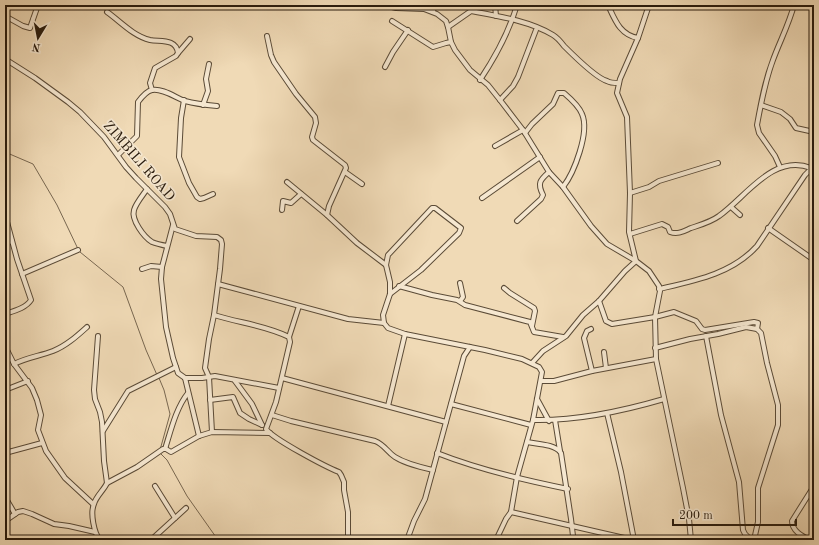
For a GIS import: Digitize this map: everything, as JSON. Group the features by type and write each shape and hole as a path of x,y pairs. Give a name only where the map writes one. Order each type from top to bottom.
{"street":[{"path":"5,16 23,26 30,28 38,5"},
{"path":"384,5 396,8 424,9 433,12 446,21 451,42 463,61 500,100 590,226 607,244 636,261 648,271 656,281 659,289 655,317 656,359 689,519 691,540"},
{"path":"433,12 434,5"},
{"path":"495,5 496,16"},
{"path":"480,80 498,52 517,5"},
{"path":"608,5 620,28 630,37 638,38"},
{"path":"636,261 630,234 627,117 618,95 619,83 638,38 649,5"},
{"path":"780,167 775,156 760,136 757,125 767,76 783,33 789,22 794,5"},
{"path":"448,27 471,11 512,19 559,39 563,45 600,78 606,81 619,83"},
{"path":"107,12 130,30 149,40 175,44 178,53"},
{"path":"392,21 433,47 451,42"},
{"path":"385,67 408,30"},
{"path":"500,100 518,77 536,30"},
{"path":"267,36 274,62 296,94 315,117 316,123 312,137 313,140 345,165 345,172 329,206 327,215"},
{"path":"152,90 150,83 155,68 176,56 190,39"},
{"name":"ZIMBILI ROAD","path":"5,59 35,78 68,102 94,127 118,155 126,167 166,207 173,225"},
{"path":"203,105 208,91 206,79 209,64"},
{"path":"118,155 137,136 138,102 152,90 161,91 184,100 203,105 217,106"},
{"path":"495,146 524,132 548,109 558,93 564,93 576,105 583,115 583,142 571,175 563,187"},
{"path":"184,100 180,118 179,157 184,172 197,197 200,199 213,194"},
{"path":"761,105 781,112 790,119 796,128 814,132"},
{"path":"482,198 540,157"},
{"path":"630,193 649,187 658,181 718,163"},
{"path":"630,234 662,224 664,224 670,232 678,233 715,219 731,207 761,179 780,167 792,165 805,165 812,167 768,228 757,246 749,254 721,272 659,289"},
{"path":"345,172 362,184"},
{"path":"517,221 541,198 543,195 539,186 540,183 550,172"},
{"path":"287,182 327,215 357,243 386,265"},
{"path":"147,189 134,210 134,218 150,241 167,246"},
{"path":"282,210 283,201 291,203 301,194"},
{"path":"731,207 740,215"},
{"path":"390,294 421,270 459,233 461,228 436,208 432,208 388,254 386,265 390,282 390,294 384,315 384,323 388,328 405,334 470,347 532,362 539,367 542,372 542,381 517,477 511,512 496,540"},
{"path":"5,219 10,230 12,241 31,300 25,306 5,314"},
{"path":"173,225 162,267 161,279 165,320 178,373 185,378 221,377 235,381 279,388"},
{"path":"173,225 178,231 196,236 217,238 221,240 222,244 214,315 205,368 209,377 212,432"},
{"path":"768,228 814,260"},
{"path":"5,243 12,241"},
{"path":"22,274 78,250"},
{"path":"532,362 543,351 572,329 583,315 599,301 625,271 636,261"},
{"path":"142,269 151,266 162,267"},
{"path":"460,283 463,297 460,301"},
{"path":"218,284 348,319 384,323"},
{"path":"399,286 432,296 460,301 465,306 528,321 532,326 533,331 536,333 563,337"},
{"path":"504,288 534,308 535,311 532,326"},
{"path":"599,301 606,320 609,323 615,324 674,312 696,320 702,329 705,330 754,322 758,323 757,329"},
{"path":"268,431 282,378 290,342 289,337 299,306"},
{"path":"214,315 272,330 289,337"},
{"path":"14,364 34,355 54,350 69,342 87,327"},
{"path":"655,348 748,327 757,329 761,334 768,370 778,405 779,418 758,488 758,522 754,540"},
{"path":"591,329 587,331 584,338 592,371"},
{"path":"388,406 405,334"},
{"path":"98,336 94,390 95,399 100,412 107,483"},
{"path":"706,336 721,415 739,482 743,530 751,540"},
{"path":"5,346 14,364 28,381 37,400 40,415 38,430 42,443 62,474 93,504"},
{"path":"408,540 414,521 425,499 464,356 470,347"},
{"path":"604,352 606,368"},
{"path":"542,381 554,381 592,371 656,359"},
{"path":"102,431 128,391 176,367"},
{"path":"185,378 199,436"},
{"path":"282,378 446,422"},
{"path":"5,390 28,381"},
{"path":"235,381 252,404 262,425 268,431 341,475 344,482 349,519 348,540"},
{"path":"100,540 95,532 93,504 107,483 137,467 165,449 175,418 188,393"},
{"path":"210,400 233,397 240,413 262,425"},
{"path":"537,399 549,421"},
{"path":"533,420 549,421 622,410 664,399"},
{"path":"451,404 530,425"},
{"path":"511,512 612,538 633,540 621,472 607,412"},
{"path":"272,415 375,441 401,460 433,470"},
{"path":"555,420 568,489 573,536 572,540"},
{"path":"165,449 171,452 199,436 212,432 268,431"},
{"path":"527,442 558,449 560,452"},
{"path":"5,453 42,443"},
{"path":"438,453 475,467 500,474 568,489"},
{"path":"155,486 175,518"},
{"path":"810,540 803,538 794,529 792,521 813,489"},
{"path":"5,497 15,514"},
{"path":"151,540 186,508"},
{"path":"5,521 18,512 28,512 50,523 95,532"}],"waterway":[{"path":"5,152 33,164 57,205 78,249"},
{"path":"80,252 123,287 146,350 157,375"},
{"path":"159,378 164,390 170,414 160,450"},
{"path":"160,453 167,460 187,496 218,540"}]}
